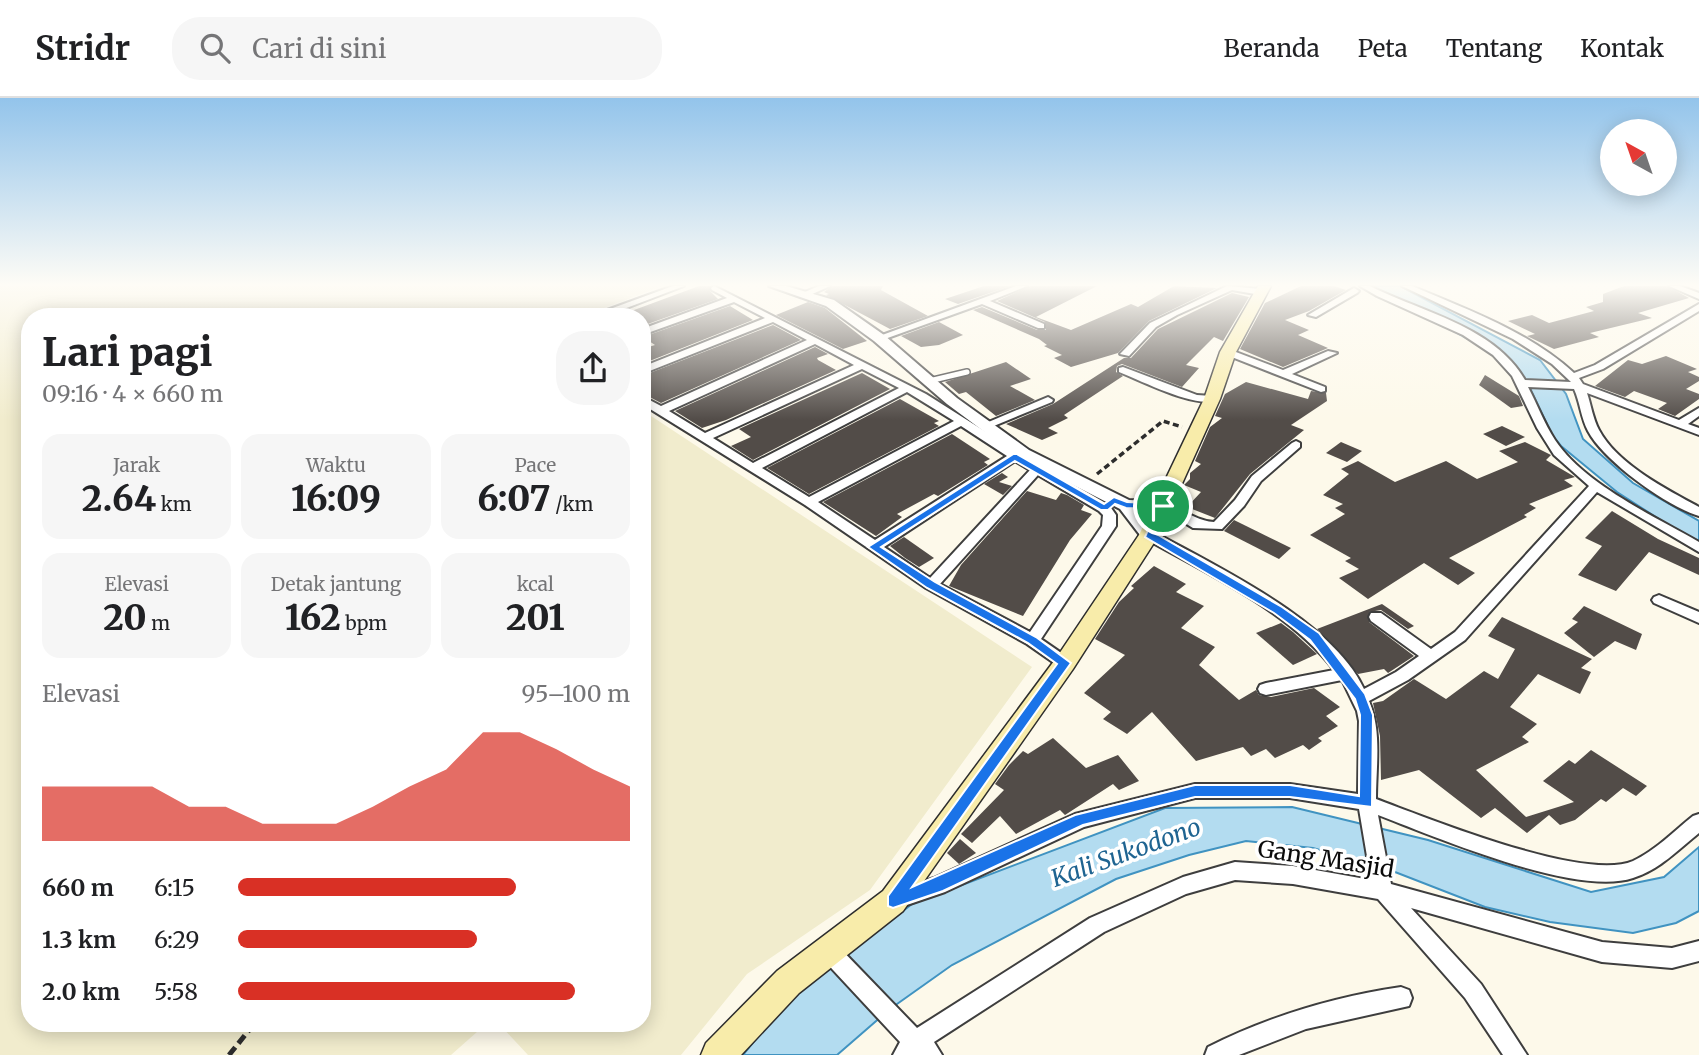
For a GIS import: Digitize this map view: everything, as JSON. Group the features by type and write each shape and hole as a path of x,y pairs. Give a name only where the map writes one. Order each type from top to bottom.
{"main road":[{"path":"718,1055 788,982 893,901 1065,663 1149,534 1212,400 1228,352 1240,331"}],"street":[{"path":"651,367 743,331"},
{"path":"798,331 907,388 1037,469 1115,504 1163,506 1198,525 1217,526 1240,502 1256,479 1296,445"},
{"path":"869,331 985,426 1023,453 1115,504 1149,534 1278,610 1314,636 1361,698 1366,715 1368,808 1381,882 1473,992 1516,1055"},
{"path":"879,338 900,331"},
{"path":"1125,354 1148,331"},
{"path":"1454,331 1494,351 1523,383 1545,433 1558,452 1597,485 1699,548"},
{"path":"1497,331 1540,352 1575,382 1699,432"},
{"path":"1523,383 1563,385 1575,382 1660,331"},
{"path":"661,410 815,340"},
{"path":"1228,352 1321,389"},
{"path":"1283,374 1332,352"},
{"path":"705,437 862,365"},
{"path":"1123,370 1195,398 1212,400"},
{"path":"1575,382 1593,429 1618,460 1699,512"},
{"path":"752,468 907,388"},
{"path":"985,426 1048,400"},
{"path":"651,404 809,502 931,585 1032,640 1065,663"},
{"path":"1681,424 1699,411"},
{"path":"809,502 961,422"},
{"path":"874,547 1015,456"},
{"path":"931,585 1037,469"},
{"path":"1361,698 1402,676 1460,636 1597,485"},
{"path":"1032,640 1109,526 1115,504"},
{"path":"1659,600 1699,618"},
{"path":"1376,617 1430,656"},
{"path":"1266,690 1344,674"},
{"path":"893,901 938,886 1080,820 1195,791 1290,791 1368,808 1553,868 1590,874 1629,871 1651,859 1699,822"},
{"name":"Gang Masjid","path":"917,1050 1097,925 1183,886 1236,871 1381,882 1602,952 1672,958 1699,951"},
{"path":"830,952 895,1021 917,1050"},
{"path":"1216,1055 1248,1037 1351,1004 1401,999"}],"lane":[{"path":"929,381 967,372"}],"path":[{"path":"1084,485 1163,421"},
{"path":"229,1055 248,1032"}],"shaded area":[{"path":"0,331 21,331 21,1032 477,1032 451,1055 0,1055"},
{"path":"651,416 1032,667 870,890 747,974 681,1055 528,1055 506,1032 651,1032"}],"water":[{"path":"1453,331 1484,331 1540,360 1566,394 1583,439 1633,483 1699,521 1699,545 1617,492 1561,446 1552,435 1529,386 1510,362"},
{"name":"Kali Sukodono","path":"1292,807 1428,840 1591,892 1664,877 1699,847 1699,911 1676,923 1633,933 1550,922 1485,907 1395,872 1313,848 1246,841 1189,855 1116,879 952,965 890,1009 837,1055 743,1055 785,1003 912,904 1165,808"}],"building":[{"path":"661,331 726,331 651,360 651,346 655,345 651,342 651,334"},
{"path":"758,331 784,331 801,340 661,403 651,398 651,372"},
{"path":"807,331 854,331 867,341 843,349"},
{"path":"915,331 955,331 963,335 939,345 921,347 901,336"},
{"path":"1020,331 1140,331 1118,353 1071,367 1054,358 1062,355 1044,346 1047,345"},
{"path":"1156,331 1229,331 1223,341 1214,337 1186,365 1199,368 1182,387 1122,364 1117,366 1116,372 1123,376 1064,415 1068,418 1048,428 1058,433 1042,440 1006,424 1053,404 1124,358 1131,358"},
{"path":"1250,331 1308,331 1298,335 1328,348 1283,367 1240,349"},
{"path":"1528,331 1600,331 1590,333 1599,337 1554,349 1527,336 1535,334"},
{"path":"815,347 828,354 817,358 818,360 836,370 726,420 702,428 675,411"},
{"path":"1666,356 1697,369 1688,372 1699,377 1699,381 1686,389 1699,394 1699,399 1675,416 1658,409 1667,403 1634,391 1625,397 1595,386 1628,360 1642,364"},
{"path":"1006,362 1031,379 1010,386 1035,400 996,416 966,392 959,394 945,382"},
{"path":"862,373 890,389 753,460 731,446 751,437 739,429"},
{"path":"1485,375 1519,396 1523,406 1511,408 1479,385"},
{"path":"1246,382 1308,399 1311,391 1326,393 1327,401 1291,425 1304,430 1250,474 1215,518 1187,507 1201,492 1184,485 1190,479 1190,473 1201,464 1195,461 1210,427 1222,418 1215,416 1225,394"},
{"path":"900,399 939,421 934,423 939,426 809,494 767,468"},
{"path":"1502,426 1525,437 1506,446 1483,434"},
{"path":"952,434 990,459 984,462 988,465 938,496 934,494 897,514 902,517 876,536 823,502"},
{"path":"1341,442 1362,451 1347,462 1326,453"},
{"path":"1525,442 1551,455 1546,460 1575,477 1564,480 1573,486 1529,504 1536,508 1524,515 1527,517 1449,558 1475,573 1458,585 1424,563 1368,599 1339,578 1359,569 1345,561 1351,558 1310,535 1345,514 1335,508 1343,504 1323,495 1349,474 1341,469 1358,461 1395,482 1446,461 1477,479 1518,462 1499,451"},
{"path":"1002,473 1008,477 999,482 1012,486 1003,495 984,484"},
{"path":"1027,491 1056,500 1061,493 1067,495 1084,505 1081,510 1092,514 1070,540 1023,616 949,586 961,565"},
{"path":"1612,511 1658,539 1699,558 1699,575 1649,552 1616,591 1578,575 1602,546 1585,538"},
{"path":"1234,520 1291,548 1279,559 1224,531"},
{"path":"904,537 934,558 919,567 890,546"},
{"path":"1154,566 1186,584 1176,592 1204,606 1181,628 1215,647 1199,665 1239,700 1256,690 1259,695 1271,697 1314,688 1340,707 1326,716 1338,726 1318,738 1322,741 1309,750 1303,745 1275,758 1266,749 1251,756 1243,747 1196,761 1152,712 1127,734 1103,719 1111,712 1084,693 1125,655 1095,639 1119,602 1134,588 1131,586"},
{"path":"1382,604 1414,626 1408,629 1381,610 1369,612 1369,622 1414,656 1388,673 1384,669 1358,674 1317,629"},
{"path":"1584,606 1642,634 1636,650 1615,641 1594,657 1564,633 1578,622 1572,619"},
{"path":"1502,617 1592,659 1581,668 1591,672 1580,694 1538,674 1510,707 1537,724 1522,737 1529,742 1476,770 1526,817 1574,802 1543,781 1569,760 1575,764 1591,750 1647,786 1636,796 1623,788 1606,802 1601,799 1575,820 1560,825 1549,815 1527,833 1495,808 1481,818 1419,770 1381,780 1380,736 1373,703 1383,701 1414,679 1446,699 1484,671 1498,679 1515,649 1488,636"},
{"path":"1281,623 1317,654 1293,665 1256,633"},
{"path":"1053,738 1086,768 1118,755 1139,781 1119,790 1113,784 1065,815 1060,810 1016,834 1000,816 972,843 961,834 1004,790 995,784 1009,765 1023,751 1028,754"},
{"path":"960,839 976,853 959,864 947,853"}],"route":[{"path":"1015,456 1104,508 1114,500 1126,505 1163,506 1149,534 1278,610 1314,636 1361,698 1366,715 1367,803 1290,791 1195,791 1080,820 938,886 893,901 1065,663 1032,640 931,585 874,547 1015,456"}]}
